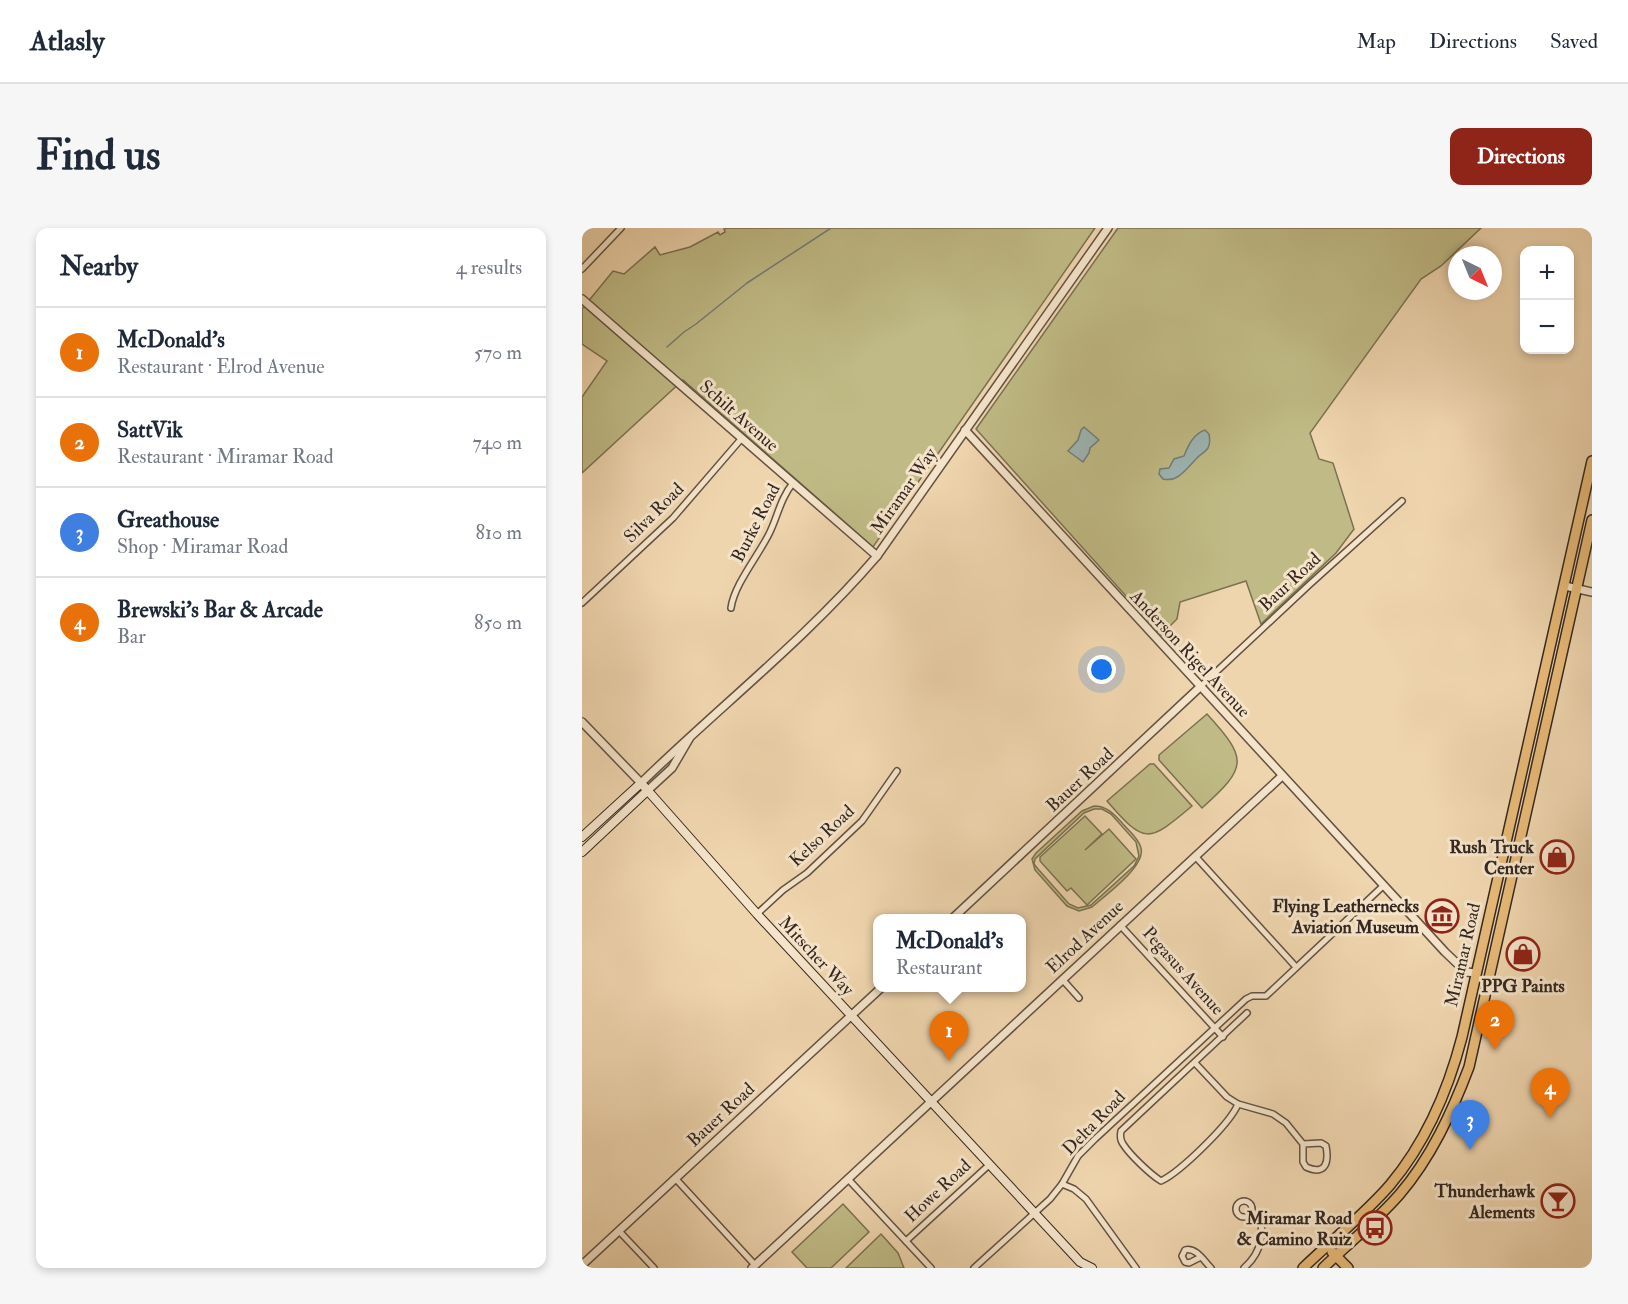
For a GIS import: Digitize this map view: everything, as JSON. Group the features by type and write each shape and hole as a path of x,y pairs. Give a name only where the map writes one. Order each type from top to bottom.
{"main road":[{"name":"Miramar Road","path":"1303,1268 1390,1186 1424,1137 1446,1092 1456,1062 1592,461"},
{"name":"Miramar Road","path":"1328,1266 1385,1210 1415,1175 1447,1121 1469,1067 1592,520"},
{"name":"Mitscher Way","path":"641,783 757,914 1081,1265 1092,1268"},
{"name":"Miramar Way","path":"582,837 641,783"},
{"name":"Miramar Way","path":"582,852 647,791"},
{"path":"1326,1246 1348,1268"},
{"path":"1318,1254 1328,1266"}],"street":[{"path":"582,269 621,228"},
{"name":"Miramar Way","path":"641,783 819,617 878,556 1108,228"},
{"name":"Schilt Avenue","path":"582,299 878,556"},
{"name":"Anderson Rigel Avenue","path":"965,430 1444,952 1466,972 1476,973"},
{"name":"Silva Road","path":"582,603 673,518 742,438"},
{"name":"Burke Road","path":"731,608 733,596 759,554 784,494 793,483"},
{"name":"Baur Road","path":"1200,687 1402,501"},
{"path":"1564,586 1592,592"},
{"name":"Bauer Road","path":"957,914 1200,687"},
{"name":"Mitscher Way","path":"582,722 641,783"},
{"name":"Miramar Way","path":"647,791 672,768 687,746 689,739"},
{"name":"Kelso Road","path":"757,914 783,890 807,873 862,821 897,771"},
{"name":"Elrod Avenue","path":"753,1267 1282,776"},
{"path":"1195,856 1296,967 1383,886"},
{"name":"Pegasus Avenue","path":"1120,926 1222,1037"},
{"name":"Delta Road","path":"974,1268 1050,1199 1062,1184 1078,1156 1246,999 1252,996 1266,996 1296,967"},
{"path":"1062,979 1079,998"},
{"name":"Bauer Road","path":"582,1265 876,992"},
{"name":"Delta Road","path":"1238,1104 1228,1121 1173,1174 1161,1181 1153,1176 1122,1144 1121,1131 1247,1013"},
{"path":"1195,1063 1227,1097 1238,1104 1272,1114 1286,1123 1304,1143 1303,1162 1306,1167 1318,1170 1323,1168 1326,1164 1326,1146 1321,1143 1304,1143"},
{"name":"Howe Road","path":"906,1241 990,1164"},
{"path":"675,1178 753,1267"},
{"path":"848,1179 931,1268"},
{"path":"1062,1184 1074,1189 1086,1199 1136,1268"},
{"path":"1244,1268 1260,1244 1262,1233 1261,1223 1251,1211"},
{"path":"619,1231 654,1268"},
{"path":"1201,1257 1211,1268"}],"shaded area":[{"path":"726,228 1095,228 873,547 683,380 582,473 582,397 607,361 582,344 582,309 613,271 624,274 655,247 660,255 690,247 718,232 720,235 725,232"},
{"path":"1118,228 1481,228 1462,246 1448,246 1448,259 1421,279 1310,433 1319,459 1333,463 1354,529 1336,553 1261,624 1246,581 1180,602 1177,619 1161,635 976,429"},
{"path":"1207,714 1230,742 1236,753 1237,762 1235,772 1228,782 1202,808 1159,760 1159,755"},
{"path":"1150,764 1154,764 1192,806 1166,827 1147,834 1130,826 1107,801"},
{"path":"1094,806 1111,812 1136,839 1141,848 1141,855 1131,871 1115,888 1092,907 1079,911 1067,906 1035,870 1032,859 1082,811","holes":["1102,809 1111,814 1136,842 1139,856 1134,866 1091,905 1078,908 1069,904 1038,869 1034,864 1035,859 1084,813"]},
{"path":"1085,816 1102,834 1085,850 1109,829 1136,859 1087,905 1071,888 1067,891 1040,861 1040,857"},
{"path":"843,1204 869,1232 831,1268 807,1268 792,1252"},
{"path":"881,1234 898,1253 904,1268 846,1268"}],"water":[{"path":"1084,427 1099,440 1090,448 1083,462 1068,451 1078,440"},
{"path":"1205,430 1210,438 1207,450 1178,476 1168,480 1163,479 1159,474 1160,469 1169,468 1174,459 1184,456 1194,437"}],"waterway":[{"path":"667,347 747,283 831,228"}],"place":[{"name":"Rush Truck Center","path":"1557,857"},
{"name":"Flying Leathernecks Aviation Museum","path":"1442,916"},
{"name":"PPG Paints","path":"1523,954"},
{"name":"SattVik","path":"1495,1050"},
{"name":"McDonald's","path":"949,1061"},
{"name":"Brewski's Bar & Arcade","path":"1550,1118"},
{"name":"Greathouse","path":"1470,1150"},
{"name":"Thunderhawk Alements","path":"1558,1201"},
{"name":"Miramar Road & Camino Ruiz","path":"1375,1228"}]}
